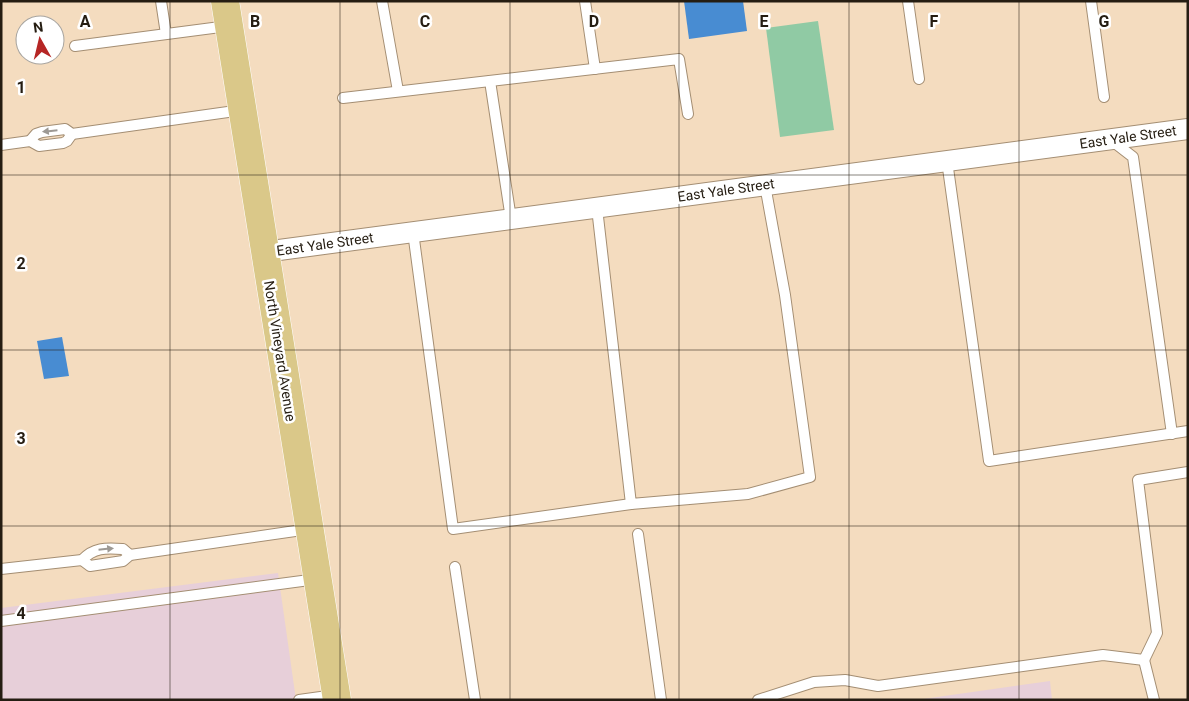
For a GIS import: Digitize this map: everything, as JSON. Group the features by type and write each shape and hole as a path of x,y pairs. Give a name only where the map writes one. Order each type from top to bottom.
{"main road":[{"name":"North Vineyard Avenue","path":"227,14 336,697"}],"street":[{"name":"East Yale Street","path":"264,252 1188,128"}],"lane":[{"path":"161,1 166,34"},
{"path":"382,1 398,91"},
{"path":"585,1 595,69"},
{"path":"908,1 919,79"},
{"path":"1091,1 1104,97"},
{"path":"75,46 166,34 227,14"},
{"path":"343,98 680,59 688,114"},
{"path":"490,81 511,219"},
{"path":"1,144 30,141 39,146 54,144 68,140 72,134 242,110"},
{"path":"1110,139 1133,157 1172,434"},
{"path":"947,161 989,461 1188,431"},
{"path":"413,232 452,530 631,504 748,494 810,477 785,295 765,185"},
{"path":"597,208 631,504"},
{"path":"1154,700 1144,660 1157,633 1138,480 1188,472"},
{"path":"82,560 90,566 123,561 130,555 309,529"},
{"path":"638,534 661,700"},
{"path":"1,570 82,560 88,553 106,549 123,549 130,555"},
{"path":"455,567 475,700"},
{"path":"1,621 317,579"},
{"path":"758,700 814,682 845,680 878,686 1102,655 1144,660"},
{"path":"299,700 336,697"}],"shaded area":[{"path":"278,573 296,700 1,700 1,608"},
{"path":"1050,681 1052,700 916,700"}],"green space":[{"path":"818,21 834,130 780,137 766,28"}],"water":[{"path":"684,1 743,1 747,31 689,39"},
{"path":"62,337 69,376 44,379 37,341"}]}
